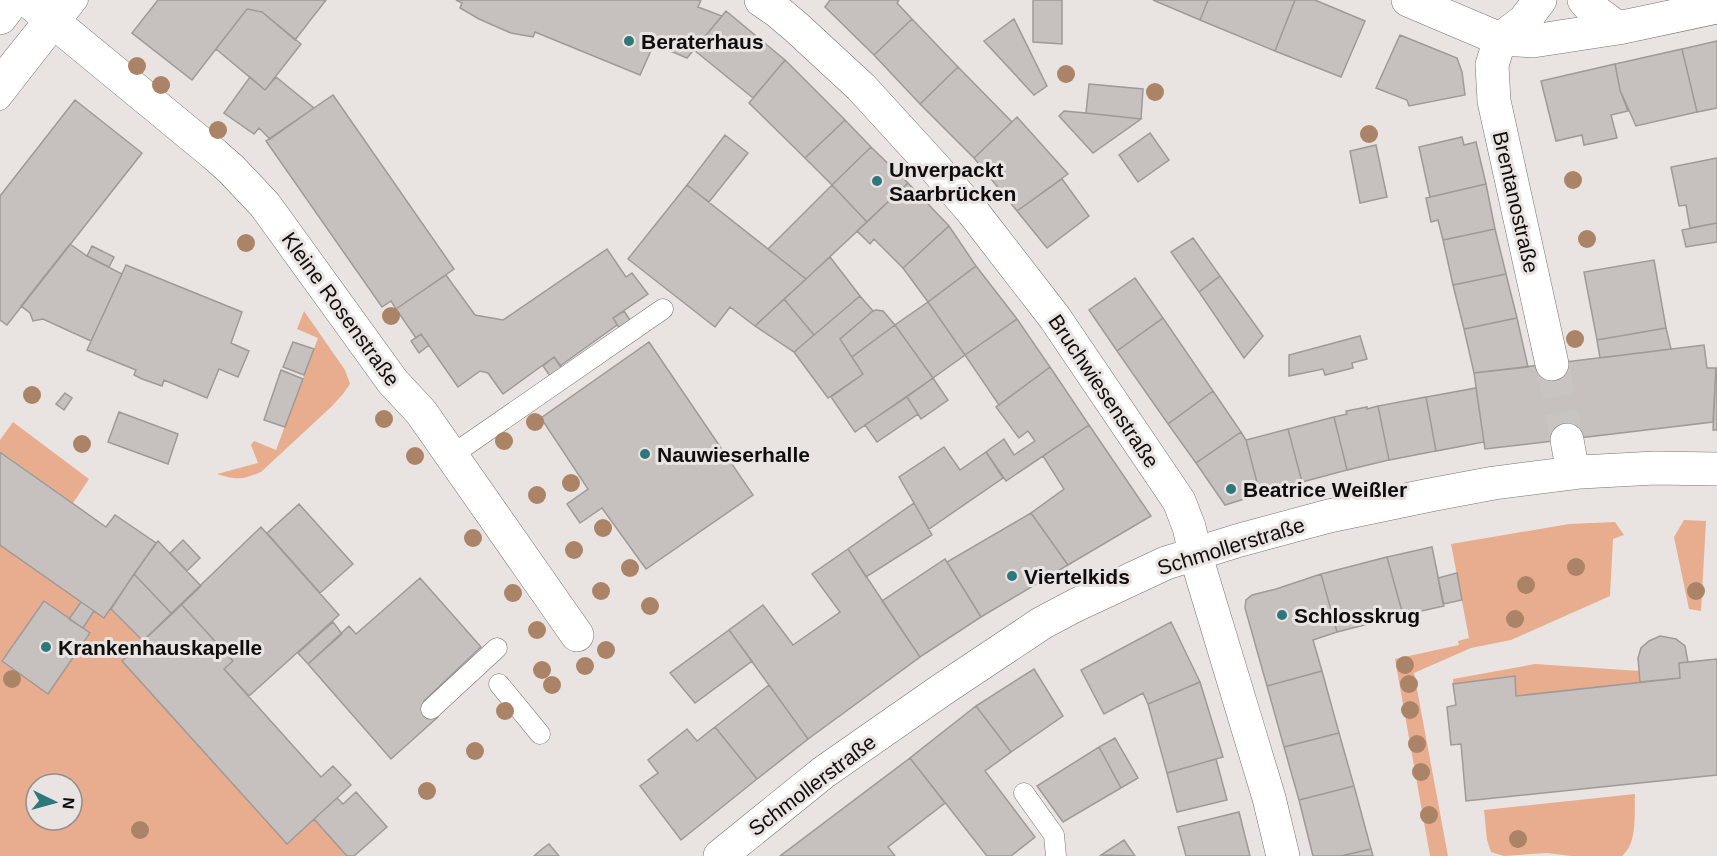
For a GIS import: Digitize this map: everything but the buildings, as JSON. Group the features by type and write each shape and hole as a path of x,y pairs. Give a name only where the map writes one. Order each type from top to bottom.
{"street":[{"path":"0,18 14,0"},
{"path":"1408,0 1500,39 1533,41 1618,28 1717,7"},
{"path":"1500,39 1524,21 1540,0"},
{"path":"1584,0 1592,9 1618,28"},
{"name":"Bruchwiesenstraße","path":"774,4 861,87 936,169 994,238 1055,318 1179,501 1189,527 1269,798 1283,856"},
{"path":"0,32 51,9"},
{"name":"Kleine Rosenstraße","path":"51,9 247,185 265,205 393,382 421,412 577,635"},
{"name":"Brentanostraße","path":"1500,39 1492,65 1494,101 1552,364"},
{"path":"1567,440 1573,473"},
{"name":"Schmollerstraße","path":"720,856 824,772 1042,623 1166,563 1329,516 1494,483 1573,473 1655,468 1717,469"}],"lane":[{"path":"0,74 51,9"},
{"path":"0,100 51,9"},
{"path":"452,455 663,309"},
{"path":"431,709 497,648"},
{"path":"499,684 540,734"},
{"path":"1024,794 1054,835 1056,856"}],"shaded area":[{"path":"304,311 345,370 350,384 331,407 261,472 239,478 217,474 258,463 251,445 254,441 276,450 318,338 297,329"},
{"path":"13,422 89,479 73,503 0,451 0,440"},
{"path":"1684,520 1706,521 1701,611 1689,609 1674,537"},
{"path":"1615,522 1624,535 1613,539 1610,596 1511,640 1471,648 1414,673 1448,856 1430,856 1395,659 1459,645 1458,641 1469,638 1451,544 1569,524"},
{"path":"0,545 81,602 69,619 2,662 48,693 90,634 83,628 94,611 104,618 111,609 143,641 123,661 287,844 314,819 347,856 0,856"},
{"path":"1535,664 1639,671 1640,682 1516,696 1514,677 1453,684 1453,679"},
{"path":"1635,794 1633,836 1622,856 1571,856 1547,853 1504,856 1491,852 1487,840 1484,810"}],"tunnel":[{"path":"1552,364 1567,440"}],"place":[{"name":"Beraterhaus","path":"629,41"},
{"name":"Unverpackt Saarbrücken","path":"877,181"},
{"name":"Nauwieserhalle","path":"645,454"},
{"name":"Beatrice Weißler","path":"1231,489"},
{"name":"Viertelkids","path":"1012,576"},
{"name":"Schlosskrug","path":"1282,615"},
{"name":"Krankenhauskapelle","path":"46,647"}]}
